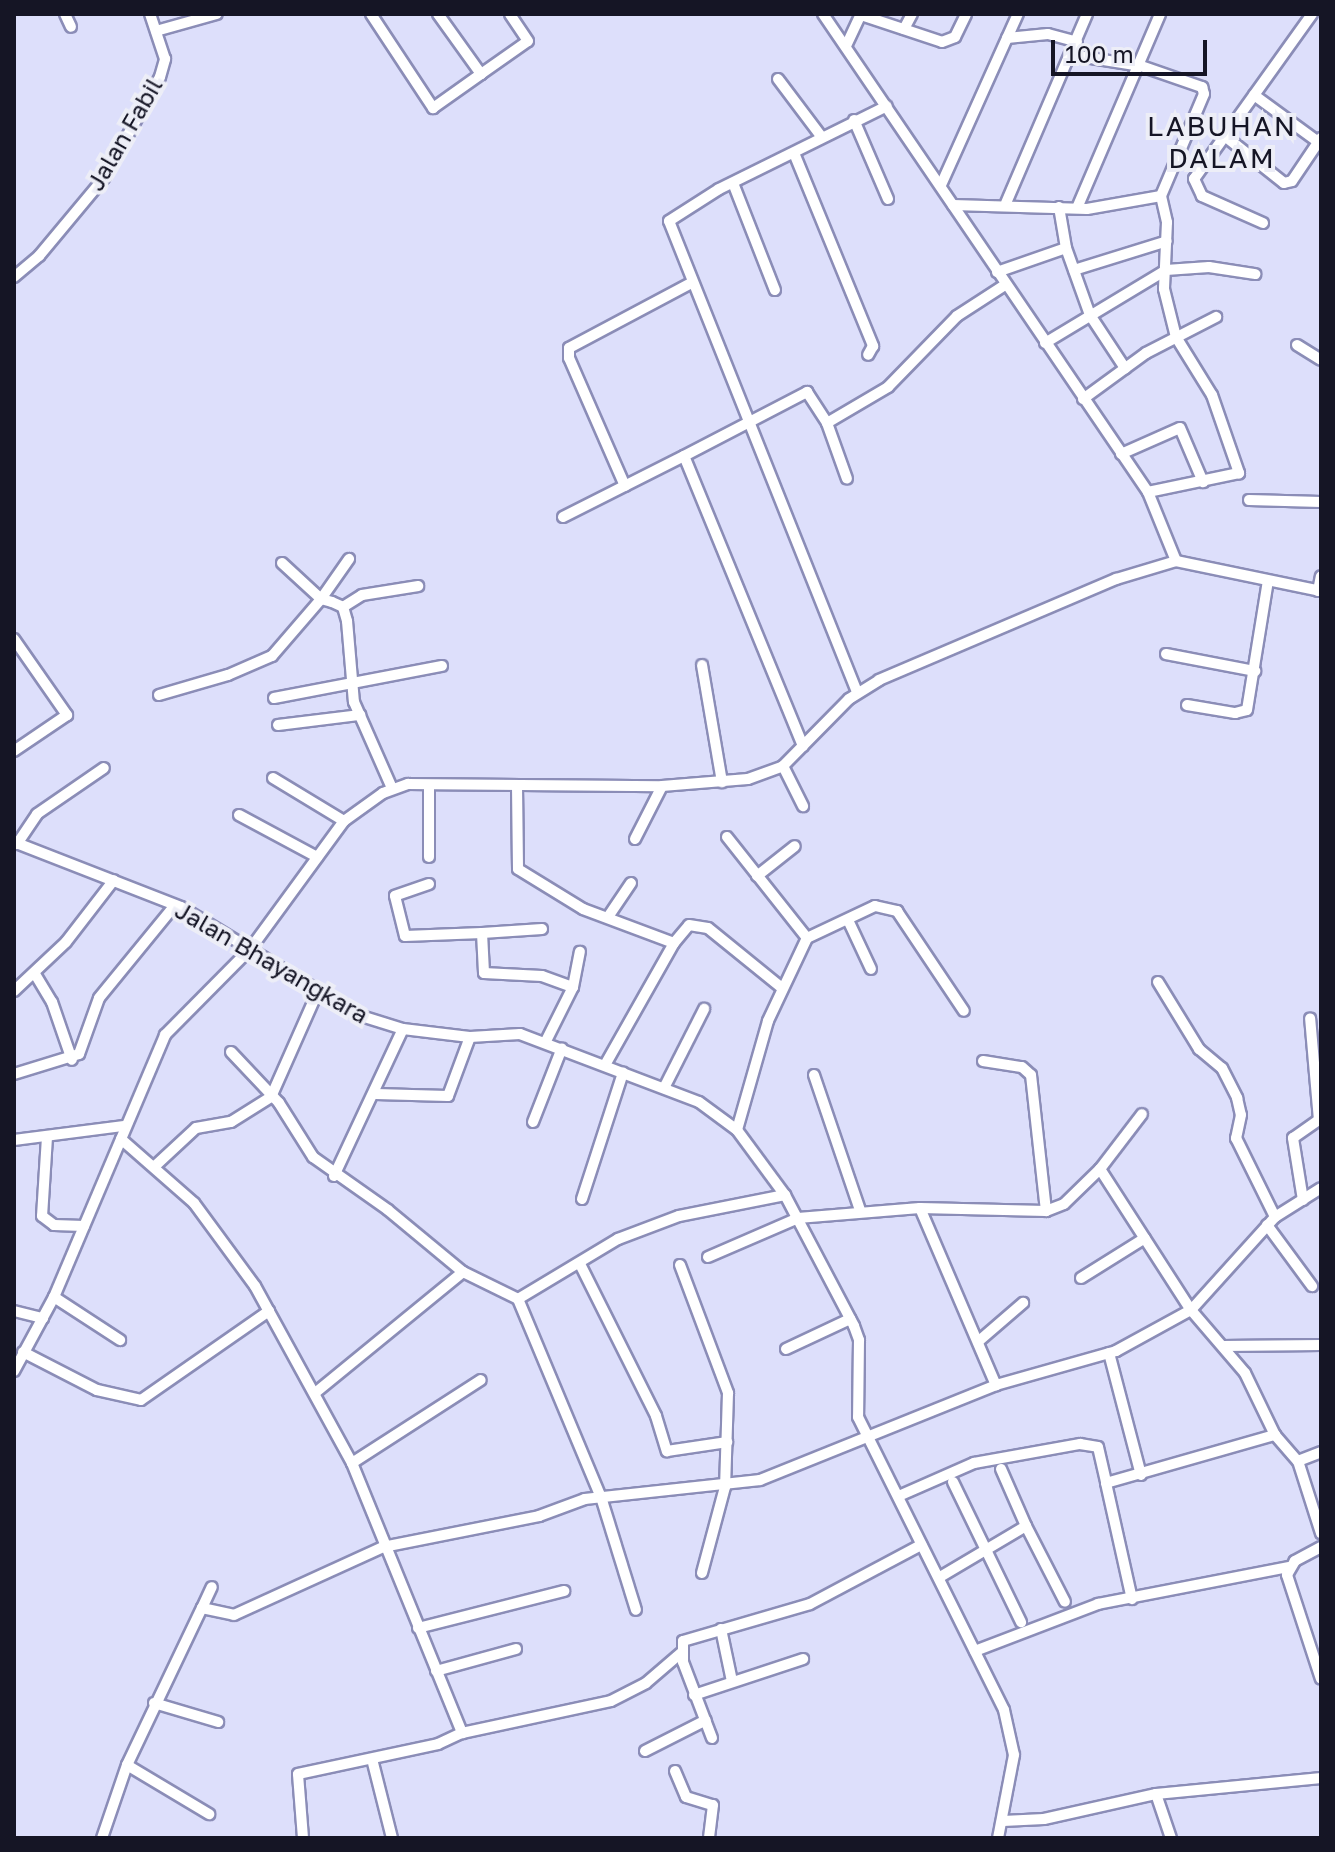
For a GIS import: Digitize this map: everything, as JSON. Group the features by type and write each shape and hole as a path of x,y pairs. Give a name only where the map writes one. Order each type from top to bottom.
{"street":[{"path":"65,14 71,27"},
{"name":"Jalan Fabil","path":"14,277 39,256 104,178 160,77 165,59 150,14"},
{"path":"156,31 217,14"},
{"path":"371,14 433,108 528,41 510,14"},
{"path":"438,14 481,74"},
{"path":"823,14 1148,492 1176,561"},
{"path":"904,29 912,14"},
{"path":"846,46 861,15 948,41 966,14"},
{"path":"941,185 1018,14"},
{"path":"1006,203 1087,14"},
{"path":"1077,208 1141,66 1160,14"},
{"path":"1263,223 1202,196 1194,179 1312,14"},
{"path":"1007,38 1048,34 1077,42"},
{"path":"1072,55 1141,66 1202,87 1204,94 1161,196 1167,241 1164,289 1176,337 1212,395 1239,473 1148,492"},
{"path":"778,79 821,136"},
{"path":"1226,137 1284,183 1292,181 1320,141 1254,95"},
{"path":"857,692 669,221 676,212 794,153 821,136 887,106"},
{"path":"854,120 888,199"},
{"path":"794,153 873,346 868,355"},
{"path":"733,183 775,290"},
{"path":"953,205 1006,203 1077,208 1161,196"},
{"path":"1059,207 1066,248 1090,315 1125,368"},
{"path":"1074,270 1167,241"},
{"path":"997,272 1066,248"},
{"path":"1045,343 1166,270 1191,266 1255,274"},
{"path":"625,486 569,358 569,348 693,282"},
{"path":"827,423 888,387 957,316 1005,285"},
{"path":"1083,399 1125,368 1216,317"},
{"path":"1297,345 1321,360"},
{"path":"563,517 807,392 827,423 847,479"},
{"path":"1121,454 1180,428 1203,482"},
{"path":"684,456 803,746"},
{"path":"1249,500 1321,502"},
{"path":"159,695 228,675 272,656 321,599 349,559"},
{"path":"14,1371 54,1297 165,1035 251,948 344,821 392,788 587,782 662,786 722,782 783,766 857,692 1116,579 1176,561 1320,591 1321,576"},
{"path":"282,563 321,599 343,607"},
{"path":"1187,705 1243,713 1255,671 1268,581"},
{"path":"343,607 362,595 418,586"},
{"path":"343,607 352,685 360,715 392,788"},
{"path":"14,639 67,715 14,751"},
{"path":"1166,654 1255,671"},
{"path":"702,665 722,782"},
{"path":"274,698 442,666"},
{"path":"278,725 360,715"},
{"path":"783,766 803,806"},
{"path":"16,843 37,814 104,768"},
{"path":"273,778 344,821"},
{"path":"429,786 429,857"},
{"path":"517,786 518,869 608,917 674,943"},
{"path":"635,839 662,786"},
{"path":"239,815 317,857"},
{"path":"727,837 807,938"},
{"name":"Jalan Bhayangkara","path":"16,843 175,905 358,1015 403,1029 470,1037 520,1034 546,1041 699,1102 737,1130 785,1195 850,1319 859,1340 855,1402 867,1436 901,1495 921,1545 940,1577 1004,1710 1014,1755 998,1838"},
{"path":"757,876 795,846"},
{"path":"14,991 35,974 114,880"},
{"path":"608,917 631,883"},
{"path":"429,884 395,896 405,936 542,929"},
{"path":"14,1074 72,1060 85,1047 99,998 175,905"},
{"path":"737,1130 758,1048 782,988 807,938 875,906 897,911 964,1011"},
{"path":"848,920 871,969"},
{"path":"605,1065 674,943 689,925 701,924 782,988"},
{"path":"482,933 486,975 542,976 573,987"},
{"path":"546,1041 573,987 580,952"},
{"path":"35,974 52,1002 72,1060"},
{"path":"1158,982 1199,1049 1222,1068 1237,1098 1241,1115 1236,1138 1271,1221 1312,1286"},
{"path":"155,1166 196,1128 231,1122 271,1097 318,991"},
{"path":"664,1088 704,1009"},
{"path":"1303,1200 1293,1138 1319,1120 1310,1018"},
{"path":"334,1176 376,1094 403,1029"},
{"path":"376,1094 448,1096 470,1037"},
{"path":"533,1122 562,1048"},
{"path":"231,1052 286,1112 300,1143 334,1176 388,1210 463,1272 518,1299 601,1497 636,1610"},
{"path":"983,1061 1022,1067 1031,1075 1046,1211"},
{"path":"582,1199 623,1073"},
{"path":"814,1075 860,1210"},
{"path":"708,1257 798,1218 860,1210 920,1208 1046,1211 1064,1204 1100,1169 1142,1114"},
{"path":"14,1140 124,1126"},
{"path":"47,1137 42,1216 54,1225 84,1226"},
{"path":"121,1139 194,1203 269,1311 352,1463 383,1547 462,1733"},
{"path":"1100,1169 1191,1310 1245,1373 1275,1435 1298,1461 1321,1533"},
{"path":"202,1608 234,1615 255,1609 383,1547 524,1520 601,1497 725,1487 790,1471 867,1436 996,1385 1109,1353 1152,1335 1191,1310 1271,1221 1321,1188"},
{"path":"518,1299 618,1239 679,1216 785,1195"},
{"path":"920,1208 980,1340 996,1385"},
{"path":"1081,1278 1145,1238"},
{"path":"580,1264 656,1416 667,1451 727,1442"},
{"path":"680,1265 728,1393 725,1487 702,1573"},
{"path":"315,1393 463,1272"},
{"path":"54,1297 120,1340"},
{"path":"980,1340 1023,1303"},
{"path":"14,1311 43,1318"},
{"path":"23,1352 97,1390 141,1400 269,1311"},
{"path":"786,1349 850,1319"},
{"path":"1223,1346 1321,1345"},
{"path":"1109,1353 1141,1475"},
{"path":"352,1463 481,1380"},
{"path":"1106,1483 1275,1435"},
{"path":"901,1495 974,1463 1088,1443 1098,1447 1132,1599"},
{"path":"1298,1461 1321,1452"},
{"path":"1001,1469 1065,1602"},
{"path":"953,1482 1021,1622"},
{"path":"940,1577 1026,1526"},
{"path":"303,1838 298,1774 372,1759 462,1733 611,1701 646,1683 681,1653 687,1638 810,1604 921,1545"},
{"path":"975,1651 1098,1604 1289,1567 1321,1547"},
{"path":"1289,1567 1321,1679"},
{"path":"102,1838 127,1765 154,1703 212,1587"},
{"path":"418,1628 564,1591"},
{"path":"721,1629 732,1681"},
{"path":"436,1671 516,1649"},
{"path":"681,1653 712,1738"},
{"path":"694,1695 803,1659"},
{"path":"154,1703 218,1722"},
{"path":"645,1751 706,1720"},
{"path":"372,1759 392,1838"},
{"path":"127,1765 209,1814"},
{"path":"675,1771 686,1797 713,1805 709,1838"},
{"path":"1003,1821 1044,1819 1156,1794 1321,1778"},
{"path":"1156,1794 1171,1838"}],"district":[{"name":"LABUHAN DALAM","path":"1222,142"}]}
